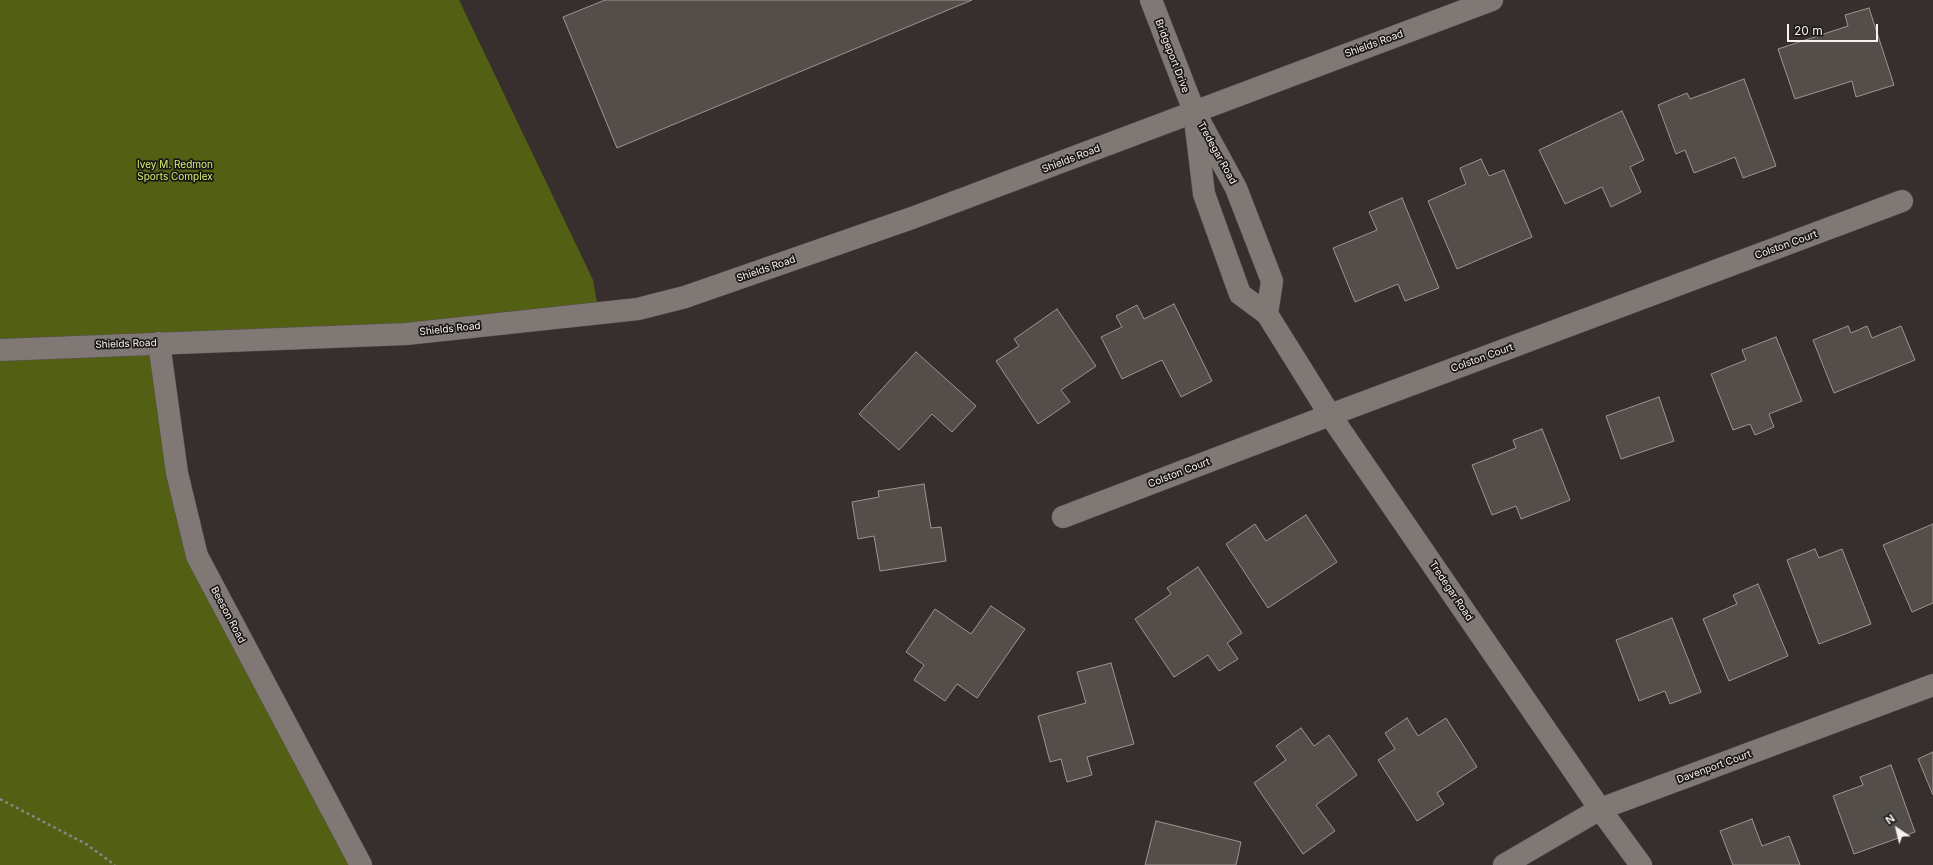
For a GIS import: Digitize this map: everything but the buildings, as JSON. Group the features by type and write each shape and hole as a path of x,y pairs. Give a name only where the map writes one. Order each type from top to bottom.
{"street":[{"name":"Bridgeport Drive","path":"1151,0 1194,111"},
{"name":"Shields Road","path":"0,350 406,334 638,309 686,297 893,224 1492,0"},
{"name":"Tredegar Road","path":"1194,111 1236,188 1272,281 1267,314"},
{"name":"Tredegar Road","path":"1194,111 1204,194 1240,294 1267,314 1330,415 1600,809 1641,865"},
{"name":"Colston Court","path":"1063,517 1330,415 1902,201"},
{"name":"Beeson Road","path":"159,343 177,472 197,556 361,865"},
{"name":"Davenport Court","path":"1504,865 1600,809 1933,685"}],"path":[{"path":"0,799 86,844 115,865"}],"green space":[{"name":"Ivey M. Redmon Sports Complex","path":"0,0 459,0 593,280 599,314 159,343 197,556 361,865 0,865"}]}
